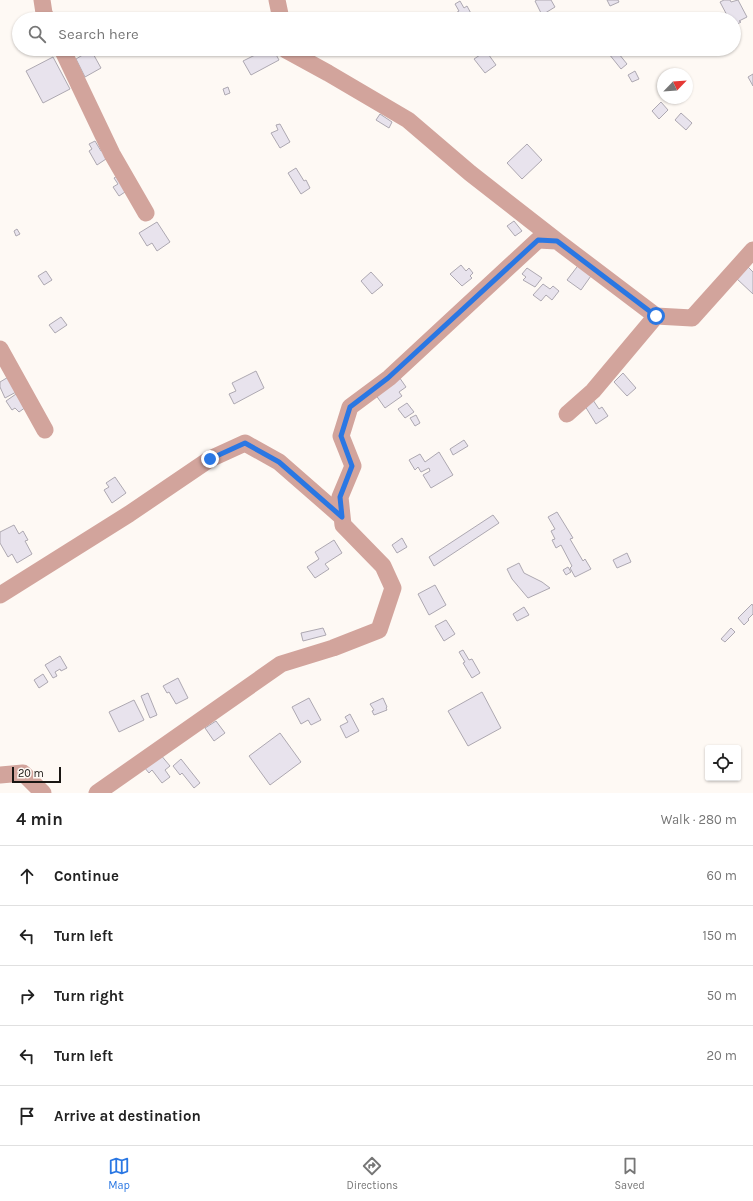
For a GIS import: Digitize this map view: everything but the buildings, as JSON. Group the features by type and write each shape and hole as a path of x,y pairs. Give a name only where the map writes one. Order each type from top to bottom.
{"street":[{"path":"42,0 44,12"},
{"path":"277,0 280,12"},
{"path":"65,56 112,154 146,213"},
{"path":"297,56 408,120 470,173 656,316 692,318 753,250"},
{"path":"97,793 281,664 333,648 379,630 393,588 383,566 342,525 340,497 352,466 341,436 350,407 388,378 538,240 557,241"},
{"path":"567,414 593,391 656,316"},
{"path":"0,349 45,430"},
{"path":"0,595 129,514 210,459 245,443 279,462 342,517"},
{"path":"0,776 24,773 43,793"}],"route":[{"path":"210,459 245,443 279,462 342,517 340,497 352,466 341,436 350,407 388,378 538,240 557,241 656,316"}]}
